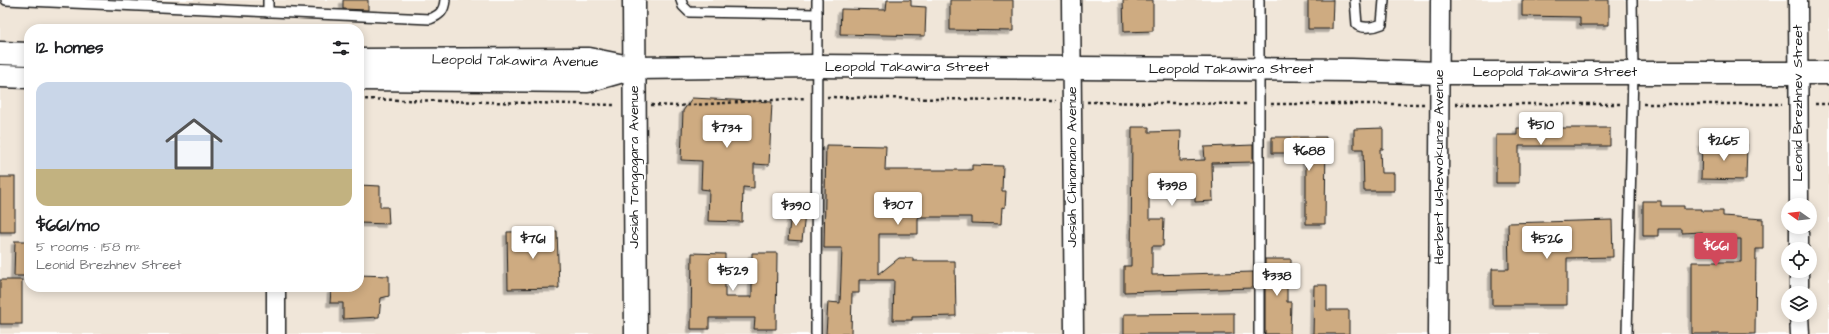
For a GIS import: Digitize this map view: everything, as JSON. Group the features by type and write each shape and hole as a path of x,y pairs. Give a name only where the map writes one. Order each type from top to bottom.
{"main road":[{"name":"Josiah Tongogara Avenue","path":"634,0 636,334"},
{"path":"0,53 24,54"},
{"name":"Leopold Takawira Avenue","path":"364,60 589,59 634,68"},
{"name":"Leopold Takawira Street","path":"634,68 816,66 1071,67 1352,70 1439,73 1829,73"},
{"name":"Leopold Takawira Avenue","path":"364,79 588,81 634,68"},
{"path":"0,76 24,77"}],"street":[{"name":"Josiah Chinamano Avenue","path":"1072,0 1071,67 1074,334"},
{"name":"Herbert Ushewokunze Avenue","path":"1438,334 1440,0"},
{"name":"Leonid Brezhnev Street","path":"1798,0 1799,198"},
{"path":"276,292 276,334"},
{"path":"1800,322 1800,334"}],"lane":[{"path":"6,0 85,1 268,12 430,19 439,16 444,9 445,0"},
{"path":"268,0 268,12"},
{"path":"681,0 683,6 689,12 817,14"},
{"path":"816,334 817,0"},
{"path":"1259,0 1259,334"},
{"path":"1355,0 1357,25 1361,27 1377,26 1382,24 1384,0"},
{"path":"1627,334 1633,72 1632,0"}],"path":[{"path":"364,99 676,106 846,96 1072,102 1260,104 1829,104"}],"shaded area":[{"path":"0,0 1829,0 1829,334 0,334"}],"building":[{"path":"343,0 368,0 368,10 343,9"},
{"path":"887,0 911,0 911,6 926,7 925,36 840,34 841,9 886,10"},
{"path":"950,0 1013,0 1013,31 950,30"},
{"path":"1123,0 1153,0 1153,31 1124,32"},
{"path":"1308,0 1333,0 1332,29 1308,29"},
{"path":"1522,0 1609,0 1609,25 1580,25 1580,17 1522,16"},
{"path":"692,98 772,102 769,165 754,164 754,188 743,187 742,222 708,221 709,190 701,189 702,161 681,160 683,111"},
{"path":"1132,127 1149,127 1149,132 1181,131 1180,161 1205,160 1204,147 1253,145 1253,162 1212,163 1213,201 1195,202 1195,193 1149,192 1149,219 1164,219 1163,246 1152,246 1152,275 1253,272 1253,288 1124,292 1124,266 1131,266"},
{"path":"1383,128 1383,149 1380,149 1381,173 1394,173 1394,191 1364,191 1363,149 1354,149 1354,129"},
{"path":"1517,128 1610,128 1610,146 1519,146 1519,183 1496,183 1496,135 1517,135"},
{"path":"1272,137 1326,137 1325,224 1306,224 1306,153 1272,153"},
{"path":"1702,143 1747,144 1746,180 1701,179"},
{"path":"826,145 886,146 885,170 972,170 972,165 1003,166 1002,191 1006,191 1005,208 1002,207 1001,224 971,223 971,217 918,217 918,234 879,234 879,274 899,258 913,258 913,261 955,261 956,316 912,317 912,320 893,320 894,280 859,280 859,293 852,293 851,334 826,334 828,302 840,303 842,248 824,248"},
{"path":"0,177 15,177 15,232 0,232"},
{"path":"364,185 380,186 380,207 388,207 389,224 364,223"},
{"path":"1643,201 1661,201 1661,206 1684,206 1684,209 1723,211 1723,216 1763,219 1763,249 1756,249 1755,334 1692,334 1692,262 1741,262 1741,239 1722,239 1721,235 1702,235 1702,232 1682,233 1682,229 1658,229 1658,236 1643,236"},
{"path":"791,212 805,214 802,241 788,240"},
{"path":"1612,220 1613,257 1567,258 1567,305 1492,305 1492,269 1509,269 1508,223"},
{"path":"557,231 559,288 508,289 507,232"},
{"path":"15,241 24,241 24,276 14,276"},
{"path":"692,253 725,254 725,297 752,297 752,253 777,253 776,329 754,329 755,318 709,318 709,329 691,329"},
{"path":"1265,259 1291,259 1291,271 1287,271 1287,302 1291,302 1290,334 1265,334"},
{"path":"364,275 389,276 389,296 381,298 379,317 343,319 343,303 330,303 331,292 364,292"},
{"path":"0,280 22,280 22,324 0,324"},
{"path":"1314,285 1327,285 1327,310 1349,310 1349,334 1313,334"},
{"path":"1234,313 1234,334 1124,334 1124,314"}]}
